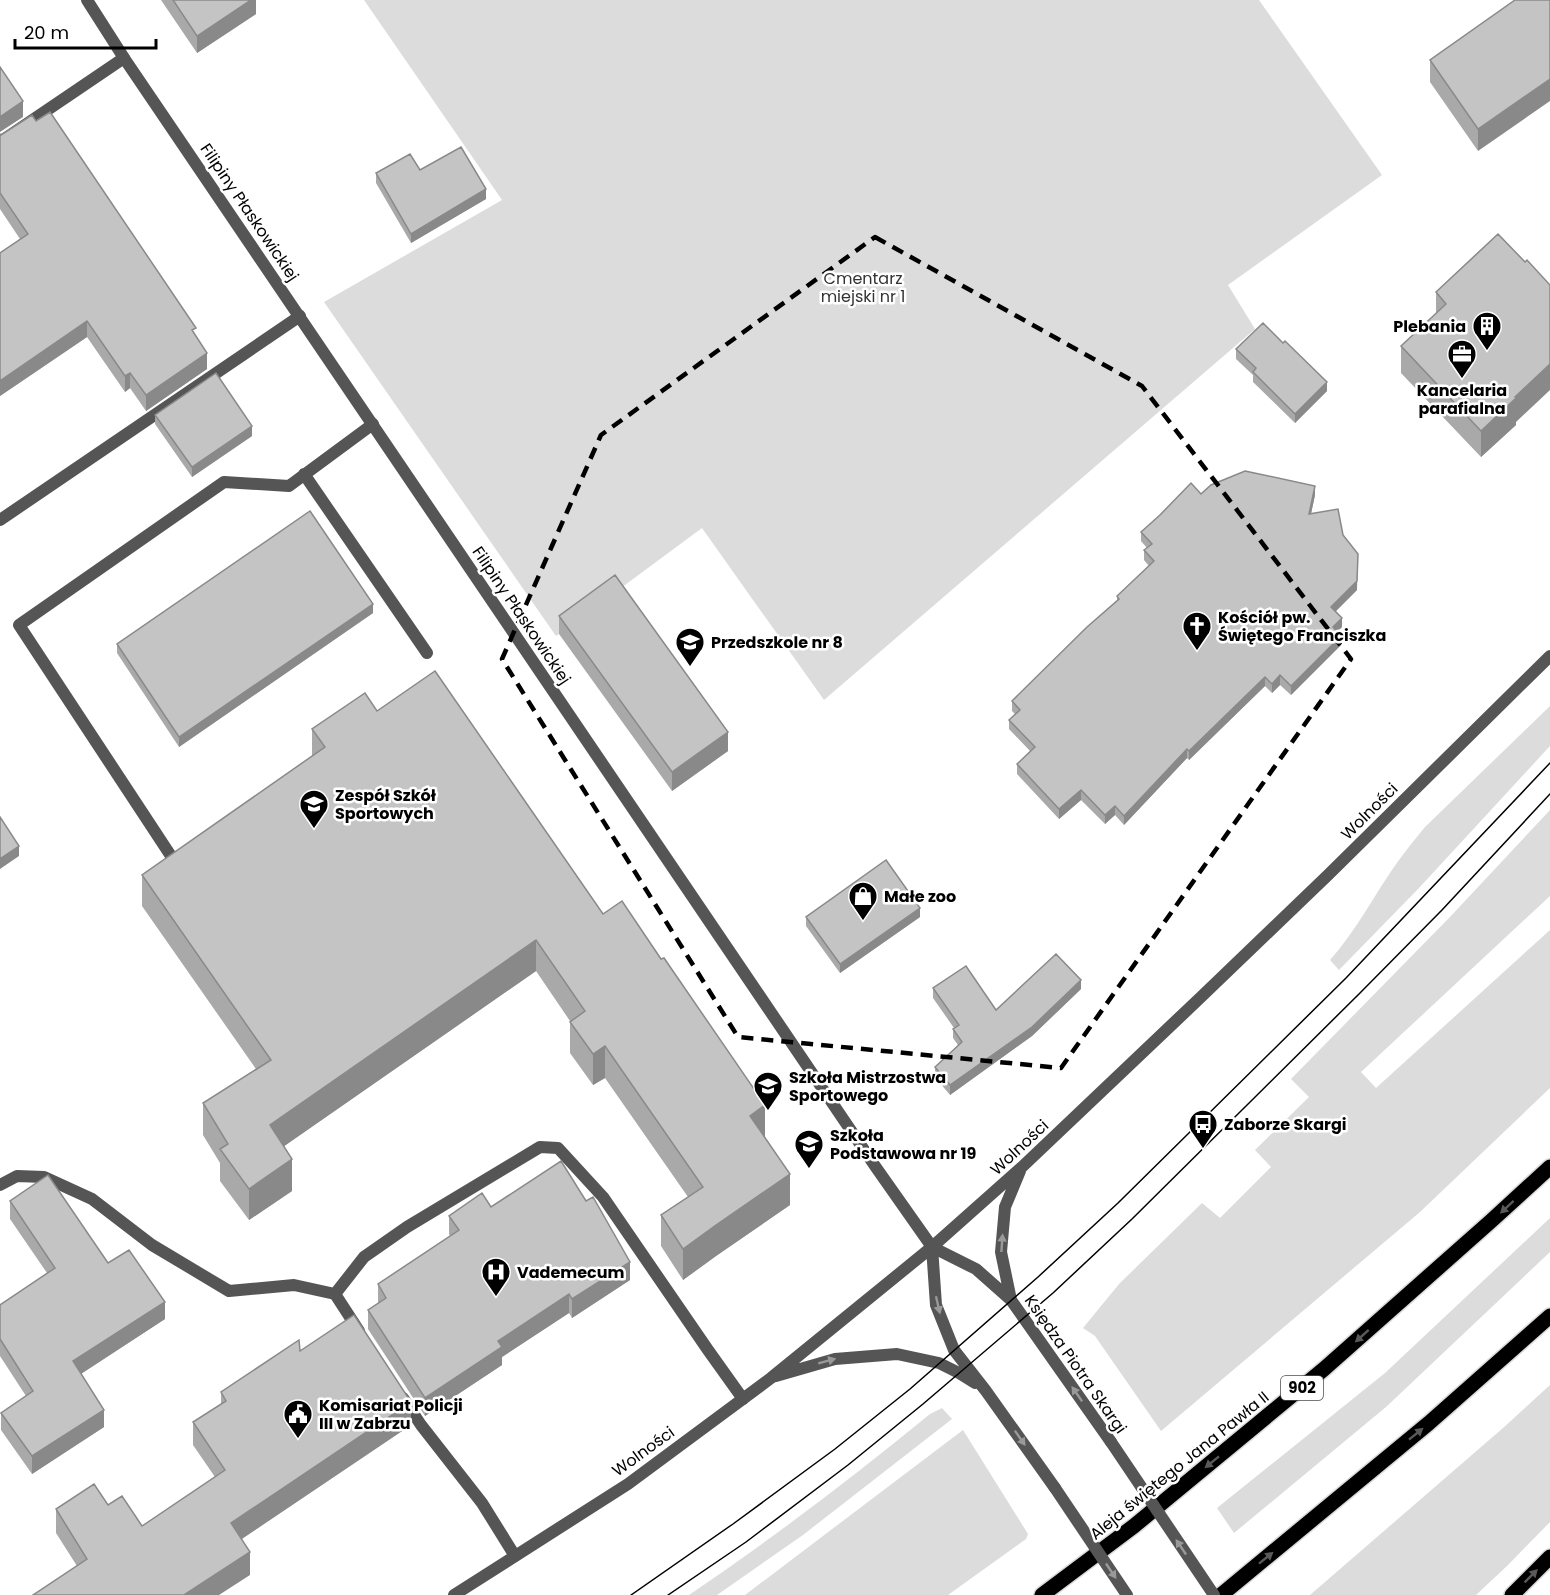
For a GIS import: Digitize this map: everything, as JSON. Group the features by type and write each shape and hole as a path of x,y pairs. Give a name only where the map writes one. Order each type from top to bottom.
{"main road":[{"name":"Aleja świętego Jana Pawła II","path":"1042,1595 1134,1526 1324,1369 1550,1167"},
{"path":"1221,1595 1429,1423 1550,1316"},
{"path":"1512,1595 1550,1557"}],"street":[{"name":"Filipiny Płaskowickiej","path":"87,0 124,58 932,1247"},
{"path":"0,142 124,58"},
{"path":"0,520 300,316"},
{"path":"171,856 19,625 224,482 289,486 373,424"},
{"path":"304,474 427,652"},
{"name":"Wolności","path":"454,1595 628,1484 771,1378 932,1247 1022,1167 1294,907 1550,656"},
{"path":"335,1294 364,1257 407,1227 540,1147 558,1148 603,1197 743,1399"},
{"path":"1011,1300 1001,1252 1005,1207 1022,1167"},
{"path":"0,1185 17,1176 44,1177 92,1198 152,1245 229,1291 294,1285 335,1294 368,1345"},
{"path":"932,1247 936,1305 954,1350 1055,1488 1127,1595"},
{"name":"Księdza Piotra Skargi","path":"932,1247 976,1269 1011,1300 1111,1442 1214,1595"},
{"path":"771,1378 835,1359 897,1354 939,1363 986,1391"},
{"path":"394,1384 421,1425 482,1503 515,1556"}],"highlighted area":[{"path":"875,237 1142,386 1351,659 1061,1068 738,1037 502,659 601,435"}],"green space":[{"name":"Cmentarz miejski nr 1","path":"364,0 1259,0 1382,175 1228,285 1255,329 824,700 702,528 556,636 324,302 502,200"},
{"path":"1550,706 1550,746 1419,888 1339,970 1330,960 1425,827"},
{"path":"1550,810 1550,896 1361,1072 1376,1088 1550,930 1550,1088 1420,1212 1161,1431 1095,1336 1083,1328 1119,1284 1202,1203 1220,1218 1271,1167 1255,1150 1309,1097 1291,1079 1449,918"},
{"path":"1550,1218 1550,1252 1386,1407 1234,1533 1217,1508 1385,1373"},
{"path":"1550,1385 1550,1522 1476,1595 1310,1595 1503,1428"},
{"path":"942,1408 952,1419 803,1535 717,1595 689,1595 782,1530 930,1414"},
{"path":"963,1430 1028,1534 1026,1539 948,1595 745,1595"}],"building":[{"path":"173,0 251,0 197,36"},
{"path":"1515,0 1550,0 1550,79 1478,129 1430,60"},
{"path":"0,67 23,101 0,117"},
{"path":"50,112 196,328 192,330 207,353 146,395 130,373 125,376 87,321 0,381 0,253 28,234 0,193 0,134 32,115 36,121"},
{"path":"461,147 486,189 411,234 376,173 410,154 420,170"},
{"name":"Plebania","path":"1498,234 1550,285 1550,364 1481,431 1401,346 1446,304 1436,292"},
{"path":"1263,323 1327,382 1295,414 1253,372 1256,368 1236,349"},
{"path":"216,373 252,426 192,467 155,415"},
{"name":"Kościół pw. Świętego Franciszka","path":"1245,471 1315,486 1309,514 1338,509 1343,535 1358,554 1357,581 1331,607 1342,618 1333,627 1341,636 1291,686 1280,675 1272,684 1265,677 1189,751 1187,749 1124,816 1115,806 1105,815 1081,790 1059,809 1017,764 1035,747 1009,720 1020,710 1012,701 1087,627 1119,599 1117,596 1154,561 1144,550 1152,544 1141,532 1191,483 1201,494 1211,485"},
{"path":"310,511 373,604 179,737 117,644"},
{"path":"615,575 728,732 672,772 559,616"},
{"path":"435,671 603,914 622,901 765,1105 750,1116 790,1174 683,1249 661,1215 703,1187 605,1046 593,1054 570,1022 585,1011 536,940 270,1125 292,1159 249,1189 220,1149 228,1144 203,1103 271,1060 142,875 325,747 312,729 365,693 377,711"},
{"path":"0,817 19,846 0,859"},
{"name":"Małe zoo","path":"886,860 920,908 840,964 806,917"},
{"path":"1056,954 1081,980 1032,1027 950,1085 935,1067 962,1042 953,1029 959,1025 933,988 966,966 996,1010"},
{"name":"Vademecum","path":"561,1161 586,1201 593,1197 630,1262 572,1299 569,1294 498,1341 502,1347 425,1398 368,1310 386,1298 378,1284 459,1230 449,1216 482,1193 491,1207"},
{"path":"48,1175 108,1263 129,1250 165,1302 73,1361 104,1410 32,1456 1,1413 33,1391 0,1339 0,1305 55,1268 10,1201"},
{"path":"354,1315 411,1402 231,1523 250,1552 184,1595 33,1595 87,1559 56,1509 94,1484 108,1505 122,1496 142,1526 225,1470 193,1422 226,1401 221,1392 299,1340 300,1351"}],"tram line":[{"path":"631,1595 835,1449 910,1389 1038,1277 1118,1203 1346,978 1550,763"},
{"path":"668,1595 746,1542 848,1465 1053,1293 1132,1219 1360,993 1442,910 1550,794"}],"place":[{"name":"Plebania","path":"1487,352"},
{"name":"Kancelaria parafialna","path":"1462,380"},
{"name":"Kościół pw. Świętego Franciszka","path":"1197,652"},
{"name":"Przedszkole nr 8","path":"690,668"},
{"name":"Zespół Szkół Sportowych","path":"314,830"},
{"name":"Małe zoo","path":"863,922"},
{"name":"Szkoła Mistrzostwa Sportowego","path":"768,1112"},
{"name":"Zaborze Skargi","path":"1203,1150"},
{"name":"Szkoła Podstawowa nr 19","path":"809,1170"},
{"name":"Vademecum","path":"496,1298"},
{"name":"Komisariat Policji III w Zabrzu","path":"298,1440"}]}
